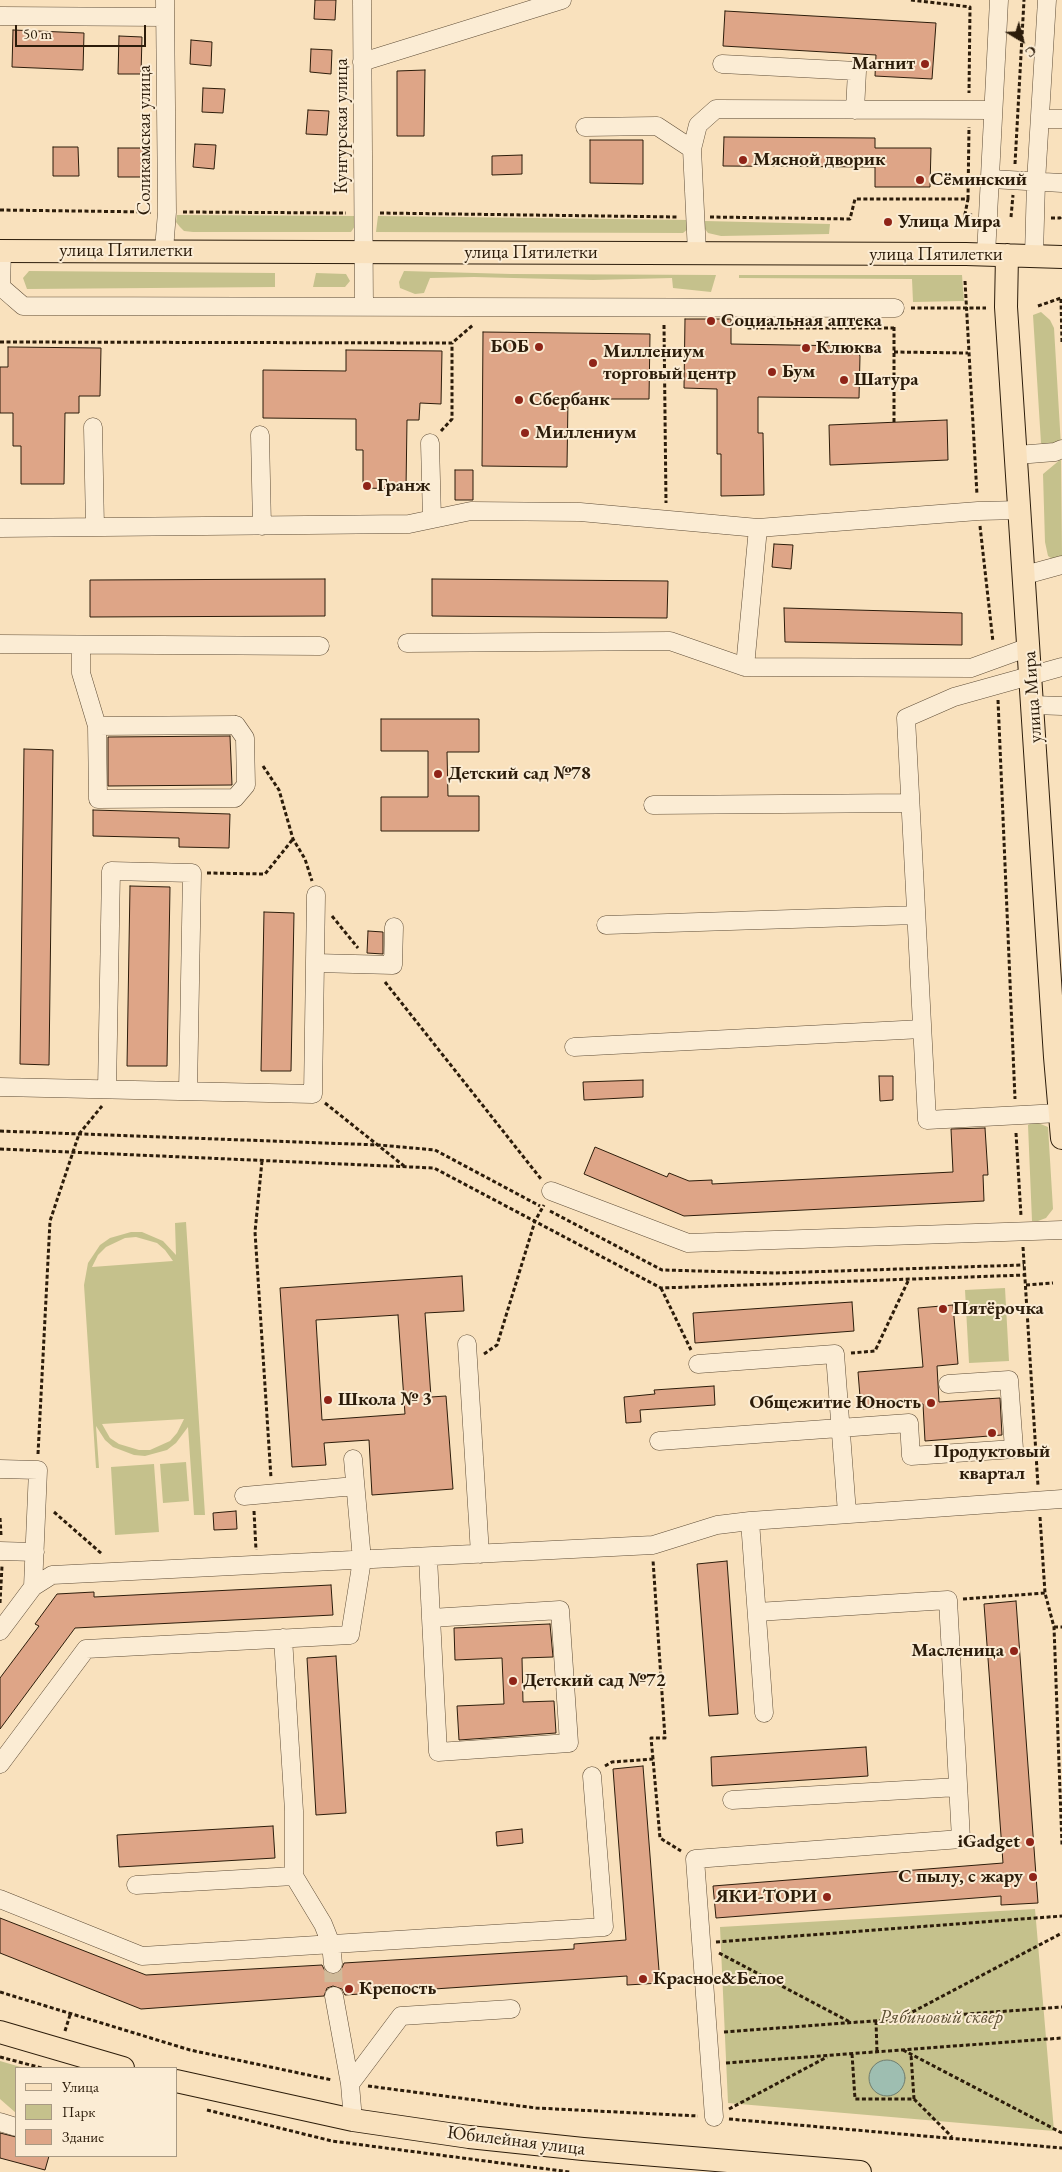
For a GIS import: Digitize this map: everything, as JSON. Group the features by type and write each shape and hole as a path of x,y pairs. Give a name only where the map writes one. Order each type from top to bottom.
{"main road":[{"name":"улица Пятилетки","path":"1,251 697,253 1034,255 1062,257"},
{"name":"улица Мира","path":"996,255 1006,307 1033,705 1055,953 1059,1113 1062,1138"},
{"path":"0,2032 120,2067"},
{"name":"Юбилейная улица","path":"178,2081 354,2120 478,2138 726,2167 860,2172"}],"street":[{"name":"Кунгурская улица","path":"362,0 364,306"},
{"path":"362,62 562,0"},
{"name":"улица Мира","path":"996,255 991,179 999,0"},
{"path":"1034,255 1036,182 1047,0"},
{"path":"0,16 165,8"},
{"name":"Соликамская улица","path":"164,250 167,212 165,8"},
{"path":"722,64 857,71 855,110"},
{"path":"697,253 692,149 698,125 716,109 993,110"},
{"path":"1040,119 1062,119"},
{"path":"585,127 657,126 692,149"},
{"path":"991,179 1062,183"},
{"path":"1,251 0,286 23,306 664,306 894,314"},
{"path":"93,427 95,527"},
{"path":"260,435 262,526"},
{"path":"430,443 432,519"},
{"path":"1017,454 1055,452 1062,449"},
{"path":"0,528 409,524 471,511 580,512 758,528 978,511 1021,510"},
{"path":"745,667 758,528"},
{"path":"1025,575 1062,565"},
{"path":"407,643 670,641 745,667 971,668 1030,647"},
{"path":"0,644 320,646"},
{"path":"81,644 81,673 97,726 98,799 235,798 246,785 245,738 236,725 97,726"},
{"path":"1059,1113 927,1120 906,718 954,697 1062,667"},
{"path":"1033,705 1062,706"},
{"path":"653,805 910,803"},
{"path":"112,1089 111,871 192,873 188,1091"},
{"path":"0,1087 313,1094 316,895"},
{"path":"606,925 916,915"},
{"path":"315,963 393,964 394,927"},
{"path":"574,1047 922,1028"},
{"path":"551,1191 688,1243 1062,1230"},
{"path":"467,1344 480,1554"},
{"path":"698,1364 835,1354 847,1514"},
{"path":"659,1441 909,1422 912,1456 1014,1449 1009,1380 948,1384"},
{"path":"0,1764 86,1649 350,1635 362,1560 353,1460"},
{"path":"0,1470 38,1470 34,1587"},
{"path":"249,1495 355,1486"},
{"path":"0,1631 34,1587 52,1575 652,1545 717,1525 750,1521 1062,1499"},
{"path":"750,1521 764,1712"},
{"path":"0,1551 35,1552"},
{"path":"428,1557 431,1618 438,1752 569,1743 560,1610 431,1618"},
{"path":"714,2117 695,1859 961,1839 948,1600 757,1612"},
{"path":"283,1638 294,1811 294,1876 323,1924 331,1944 332,1964"},
{"path":"0,1900 142,1956 604,1927 592,1776"},
{"path":"732,1800 958,1787"},
{"path":"136,1886 294,1876"},
{"path":"334,1996 350,2084 354,2120"},
{"path":"350,2084 401,2016 511,2009"},
{"path":"0,2122 15,2127"}],"path":[{"path":"911,0 970,7 968,199 965,228"},
{"path":"1011,217 1024,0"},
{"path":"0,210 850,219 855,199 968,199"},
{"path":"1051,218 1061,217 1062,211"},
{"path":"965,214 972,215"},
{"path":"1004,217 1017,217"},
{"path":"966,281 968,353 978,511 996,660"},
{"path":"1038,306 1061,298 1062,343"},
{"path":"664,306 666,520"},
{"path":"894,422 894,314 986,308"},
{"path":"746,328 894,328"},
{"path":"0,342 452,343 452,419"},
{"path":"894,352 968,353"},
{"path":"997,684 1015,1116 1045,1593 1054,1627 1062,1845"},
{"path":"245,738 279,790 293,839 305,859 316,895 551,1191 535,1221 497,1345 468,1363"},
{"path":"192,873 265,874 293,839"},
{"path":"38,1470 50,1220 79,1134 112,1089"},
{"path":"313,1094 379,1145 404,1167"},
{"path":"0,1131 379,1145 435,1150 662,1270 775,1273 1024,1265"},
{"path":"0,1149 434,1168 661,1288 1025,1275"},
{"path":"262,1161 255,1232 272,1493"},
{"path":"835,1354 875,1351 910,1279"},
{"path":"1026,1285 1053,1284"},
{"path":"661,1288 698,1364"},
{"path":"37,1492 56,1514 97,1552 104,1556"},
{"path":"249,1495 257,1566"},
{"path":"652,1545 665,1738 651,1738 660,1838 695,1859"},
{"path":"948,1600 1045,1593"},
{"path":"1054,1627 1062,1627"},
{"path":"592,1776 612,1762 653,1759"},
{"path":"701,1943 1062,1916"},
{"path":"899,2019 1062,1933"},
{"path":"701,1943 851,2023"},
{"path":"0,1992 190,2050 350,2084 536,2108 714,2117 1062,2148"},
{"path":"707,2033 1062,2007"},
{"path":"876,2021 877,2052"},
{"path":"710,2064 1062,2038"},
{"path":"903,2050 1062,2133"},
{"path":"852,2054 856,2099 914,2098"},
{"path":"910,2054 914,2098 952,2137"},
{"path":"714,2117 830,2056"},
{"path":"0,2057 38,2067"}],"green space":[{"path":"177,215 357,216 357,223 351,232 193,232 184,231 180,227 176,222"},
{"path":"378,216 691,220 688,229 683,233 376,232"},
{"path":"705,221 830,224 829,234 721,236 708,233 705,229"},
{"path":"29,271 275,273 275,287 27,289 23,278"},
{"path":"404,271 511,274 716,275 711,292 673,288 672,278 593,280 474,277 430,278 424,293 415,294 400,288 399,282"},
{"path":"316,273 346,274 350,281 345,287 313,287"},
{"path":"739,275 962,275 964,301 913,302 912,279 739,278"},
{"path":"1041,312 1050,320 1054,328 1061,446 1048,448 1041,443 1033,315"},
{"path":"1061,459 1062,558 1054,560 1048,556 1045,542 1043,474"},
{"path":"1032,1123 1048,1127 1053,1209 1046,1218 1038,1221 1032,1221 1028,1125"},
{"path":"186,1222 205,1515 194,1515 188,1427 176,1443 167,1450 145,1456 134,1455 113,1447 105,1440 96,1426 99,1468 96,1468 84,1285 88,1263 100,1245 110,1238 131,1232 142,1232 163,1241 176,1255 175,1223","holes":["136,1237 157,1243 173,1261 92,1267 98,1255 106,1247 125,1238","184,1419 177,1433 170,1441 150,1450 139,1450 119,1444 110,1438 102,1424"]},
{"path":"1005,1288 1009,1361 969,1363 965,1290"},
{"path":"186,1462 189,1501 163,1503 160,1464"},
{"path":"154,1464 159,1532 115,1535 111,1467"},
{"name":"Рябиновый сквер","path":"1035,1909 1054,2131 728,2103 720,1927"},
{"path":"0,2061 21,2067 15,2067 15,2112 0,2099"}],"shaded area":[{"path":"887,2060 894,2061 900,2065 904,2071 904,2085 900,2091 894,2095 887,2096 880,2095 874,2091 870,2085 869,2078 870,2071 874,2065 880,2061"}],"building":[{"path":"315,0 336,0 335,20 314,19"},
{"path":"725,11 936,23 932,79 875,76 876,55 723,46"},
{"path":"13,30 84,33 83,70 12,67"},
{"path":"119,36 142,37 141,74 118,74"},
{"path":"191,40 212,42 211,66 190,64"},
{"path":"311,49 332,50 331,74 310,72"},
{"path":"425,70 424,136 397,136 397,71"},
{"path":"203,88 225,89 223,113 202,112"},
{"path":"308,110 329,111 327,135 306,134"},
{"path":"724,137 875,138 875,148 931,148 930,187 875,187 875,167 723,166"},
{"path":"590,140 643,140 643,184 590,183"},
{"path":"195,144 216,145 214,169 193,167"},
{"path":"53,147 78,147 79,176 53,176"},
{"path":"118,148 143,148 143,177 118,177"},
{"path":"522,155 522,174 492,175 492,156"},
{"name":"Бум","path":"685,319 731,319 731,344 849,346 856,349 860,356 859,398 758,397 758,433 763,433 764,495 721,496 721,454 717,454 717,389 684,388"},
{"name":"Миллениум","path":"483,332 650,334 649,399 568,399 567,467 482,466"},
{"path":"8,347 101,348 100,396 79,396 79,413 65,413 64,484 21,484 21,446 13,446 13,413 0,413 0,367 8,367"},
{"path":"346,350 442,351 441,404 420,403 419,420 407,420 406,489 363,488 363,450 356,450 356,419 263,418 263,370 346,371"},
{"path":"947,420 948,460 830,465 829,425"},
{"path":"455,470 473,470 473,500 455,500"},
{"path":"774,544 793,545 791,569 772,567"},
{"path":"325,579 325,616 90,617 90,580"},
{"path":"432,579 668,581 667,618 432,616"},
{"path":"784,608 962,613 962,645 785,642"},
{"name":"Детский сад №78","path":"381,719 479,719 479,752 447,752 448,796 479,796 479,831 381,831 381,797 428,797 428,751 381,751"},
{"path":"230,736 232,785 108,786 108,737"},
{"path":"24,749 53,750 49,1065 20,1064"},
{"path":"93,810 230,814 229,848 179,847 179,838 93,836"},
{"path":"130,886 170,887 167,1066 127,1066"},
{"path":"264,912 294,913 291,1071 261,1071"},
{"path":"368,931 383,932 383,954 367,953"},
{"path":"879,1076 893,1076 893,1100 880,1101"},
{"path":"643,1080 643,1097 584,1100 583,1082"},
{"path":"985,1128 988,1175 983,1175 984,1201 684,1216 584,1174 595,1147 667,1177 669,1173 689,1181 712,1180 712,1184 953,1172 951,1129"},
{"path":"462,1276 464,1311 425,1313 431,1397 446,1396 453,1489 372,1495 369,1440 324,1443 326,1465 292,1467 280,1288","holes":["398,1315 405,1414 322,1420 316,1320"]},
{"path":"852,1302 854,1331 695,1343 693,1313"},
{"name":"Общежитие Юность","path":"953,1305 958,1364 937,1366 939,1402 1000,1398 1002,1435 925,1441 923,1404 861,1409 858,1372 923,1367 918,1308"},
{"path":"714,1386 715,1405 640,1410 641,1422 626,1423 624,1397 655,1394 654,1390"},
{"path":"236,1511 237,1529 214,1530 213,1513"},
{"path":"727,1561 738,1714 709,1716 697,1564"},
{"path":"331,1585 333,1615 75,1628 0,1729 0,1678 39,1626 35,1624 57,1594 94,1592 94,1597"},
{"path":"1016,1601 1038,1903 1001,1905 1001,1896 716,1918 713,1886 1003,1863 984,1604"},
{"name":"Детский сад №72","path":"550,1624 553,1657 522,1658 523,1702 554,1701 556,1733 459,1740 457,1706 504,1704 502,1658 455,1660 454,1628"},
{"path":"336,1656 346,1813 316,1815 307,1658"},
{"path":"866,1747 868,1776 712,1786 711,1757"},
{"path":"643,1766 660,1983 627,1985 627,1976 345,1995 342,1989 333,1986 327,1988 324,1996 141,2009 0,1953 0,1918 146,1975 322,1965 325,1971 334,1975 340,1972 344,1963 574,1949 574,1944 626,1940 613,1769"},
{"path":"273,1826 275,1858 119,1867 117,1835"},
{"path":"522,1829 523,1843 497,1846 496,1832"},
{"path":"0,2133 15,2137 15,2157 49,2157 45,2170 0,2158"}],"tunnel":[{"path":"333,1964 334,1996"}],"place":[{"name":"Магнит","path":"925,64"},
{"name":"Мясной дворик","path":"743,160"},
{"name":"Сёминский","path":"920,180"},
{"name":"Улица Мира","path":"888,222"},
{"name":"Социальная аптека","path":"711,321"},
{"name":"БОБ","path":"539,347"},
{"name":"Клюква","path":"806,348"},
{"name":"Миллениум торговый центр","path":"593,363"},
{"name":"Бум","path":"772,372"},
{"name":"Шатура","path":"844,380"},
{"name":"Сбербанк","path":"519,400"},
{"name":"Миллениум","path":"525,433"},
{"name":"Гранж","path":"367,486"},
{"name":"Детский сад №78","path":"438,774"},
{"name":"Пятёрочка","path":"943,1309"},
{"name":"Школа № 3","path":"328,1400"},
{"name":"Общежитие Юность","path":"931,1403"},
{"name":"Продуктовый квартал","path":"992,1433"},
{"name":"Масленица","path":"1014,1651"},
{"name":"Детский сад №72","path":"513,1681"},
{"name":"iGadget","path":"1030,1842"},
{"name":"С пылу, с жару","path":"1033,1877"},
{"name":"ЯКИ-ТОРИ","path":"827,1897"},
{"name":"Красное&Белое","path":"643,1979"},
{"name":"Крепость","path":"349,1989"}]}
